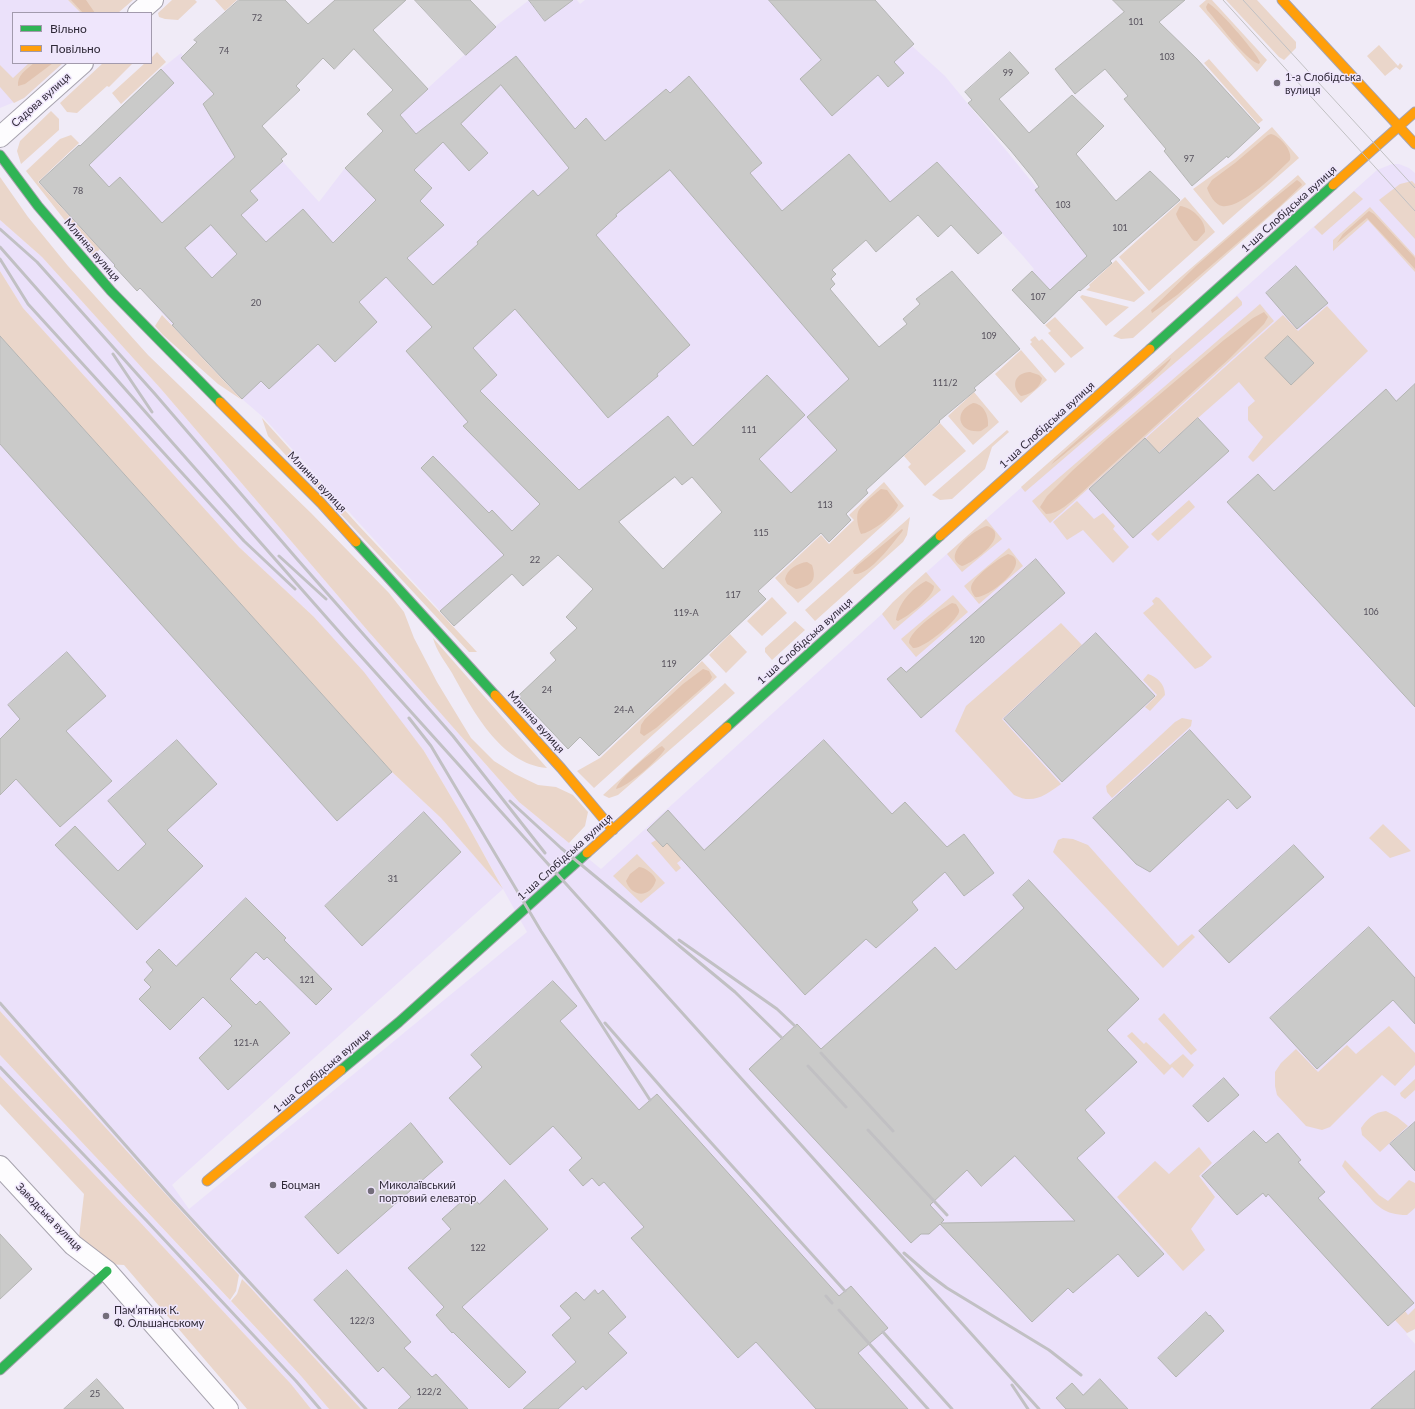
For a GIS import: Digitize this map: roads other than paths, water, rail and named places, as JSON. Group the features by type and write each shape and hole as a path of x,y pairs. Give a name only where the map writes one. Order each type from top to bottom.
{"street":[{"path":"139,12 153,0"},
{"path":"1282,0 1415,144"},
{"name":"Садова вулиця","path":"0,138 82,64"},
{"name":"1-ша Слобідська вулиця","path":"207,1181 399,1022 1415,112"},
{"name":"Млинна вулиця","path":"0,155 38,206 111,291 326,508 566,773 613,830"},
{"name":"Заводська вулиця","path":"0,1166 73,1245 107,1271 228,1409"},
{"path":"0,1370 107,1271"}],"tram line":[{"path":"1223,0 1415,211"},
{"path":"1243,0 1415,188"}],"railway":[{"path":"0,229 37,262 155,394 297,559 453,736 545,853"},
{"path":"0,247 349,643 1039,1409"},
{"path":"0,259 28,304 244,541 295,589"},
{"path":"113,354 152,412"},
{"path":"279,556 326,599"},
{"path":"409,718 431,746 541,931 650,1100"},
{"path":"510,801 561,848 735,992 782,1038"},
{"path":"679,940 777,1009 795,1026"},
{"path":"0,1003 172,1198 366,1409"},
{"path":"605,1023 845,1291"},
{"path":"821,1053 893,1131"},
{"path":"808,1066 846,1107"},
{"path":"0,1067 146,1220 296,1381 320,1409"},
{"path":"868,1130 947,1215"},
{"path":"904,1253 947,1288 1049,1350 1081,1375"},
{"path":"826,1296 832,1303"},
{"path":"839,1310 928,1409"},
{"path":"883,1332 952,1409"},
{"path":"1012,1385 1028,1409"}],"place":[{"name":"1-а Слобідська вулиця","path":"1277,83"},
{"name":"Боцман","path":"273,1185"},
{"name":"Миколаївський портовий елеватор","path":"371,1191"},
{"name":"Пам’ятник К. Ф. Ольшанському","path":"106,1316"}]}
